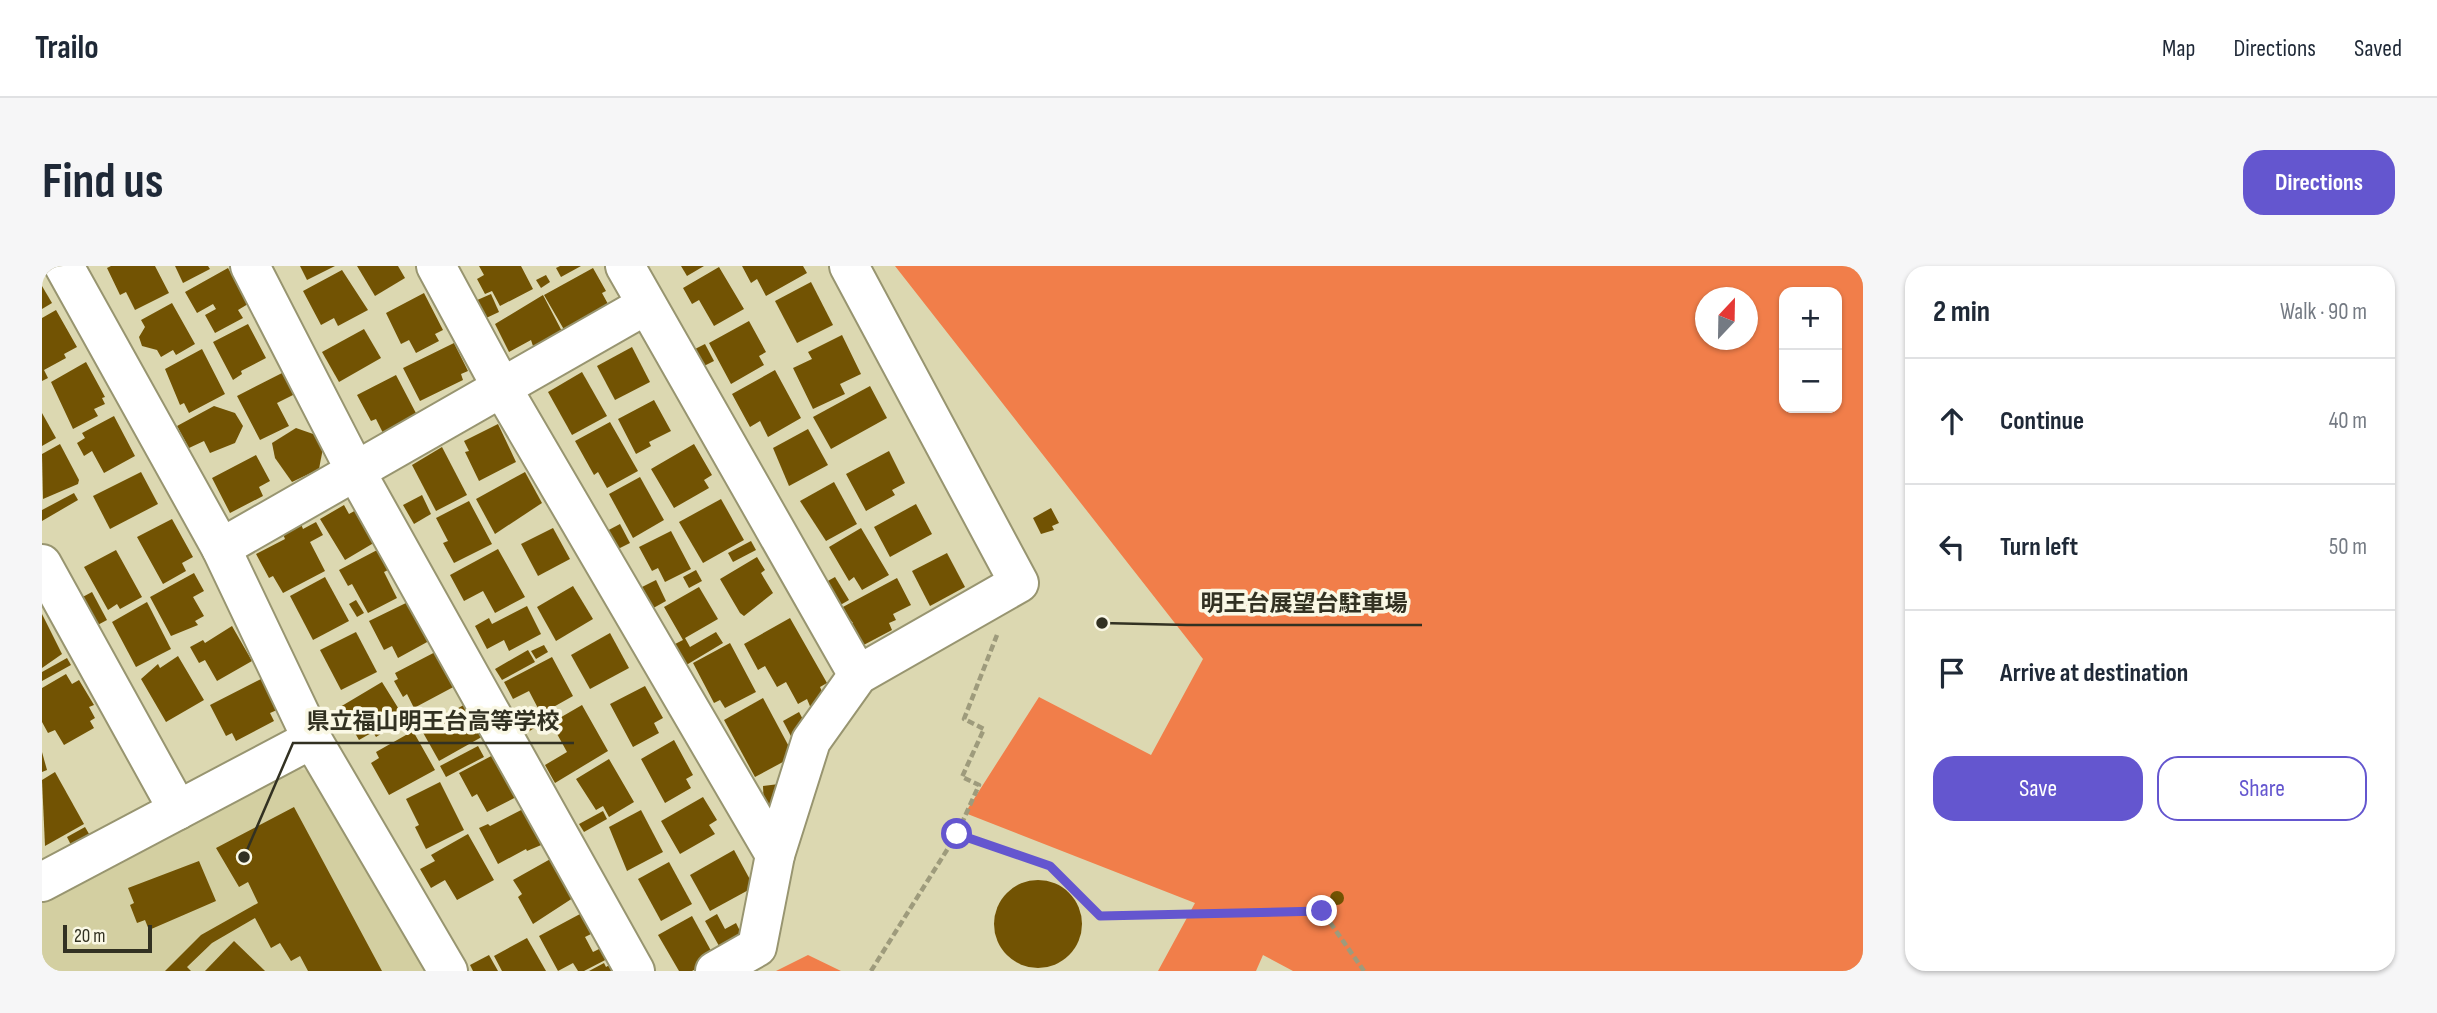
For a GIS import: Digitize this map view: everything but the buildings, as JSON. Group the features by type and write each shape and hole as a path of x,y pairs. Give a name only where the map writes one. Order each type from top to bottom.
{"street":[{"path":"64,266 220,548 312,739 448,971"},
{"path":"250,266 356,472 635,971"},
{"path":"436,266 502,388 775,855"},
{"path":"625,266 858,675"},
{"path":"715,971 757,947 775,855 811,741 858,675 1019,583 849,266"},
{"path":"220,548 646,305"},
{"path":"42,564 178,810"},
{"path":"42,882 312,739"}],"path":[{"path":"871,971 957,834 979,785 962,777 984,729 964,719 999,629"},
{"path":"957,834 1050,866 1100,916 1322,911 1364,971"}],"shaded area":[{"path":"895,266 1863,266 1863,971 1293,971 1263,955 1256,971 1158,971 1195,903 965,813 1039,697 1151,755 1203,659"},
{"path":"295,768 314,772 424,971 42,971 42,903 210,810"},
{"path":"808,955 841,971 776,971"}],"place":[{"name":"明王台展望台駐車場","path":"1102,623"},
{"name":"県立福山明王台高等学校","path":"244,857"}],"route":[{"path":"957,834 1050,866 1100,916 1322,911"}]}
